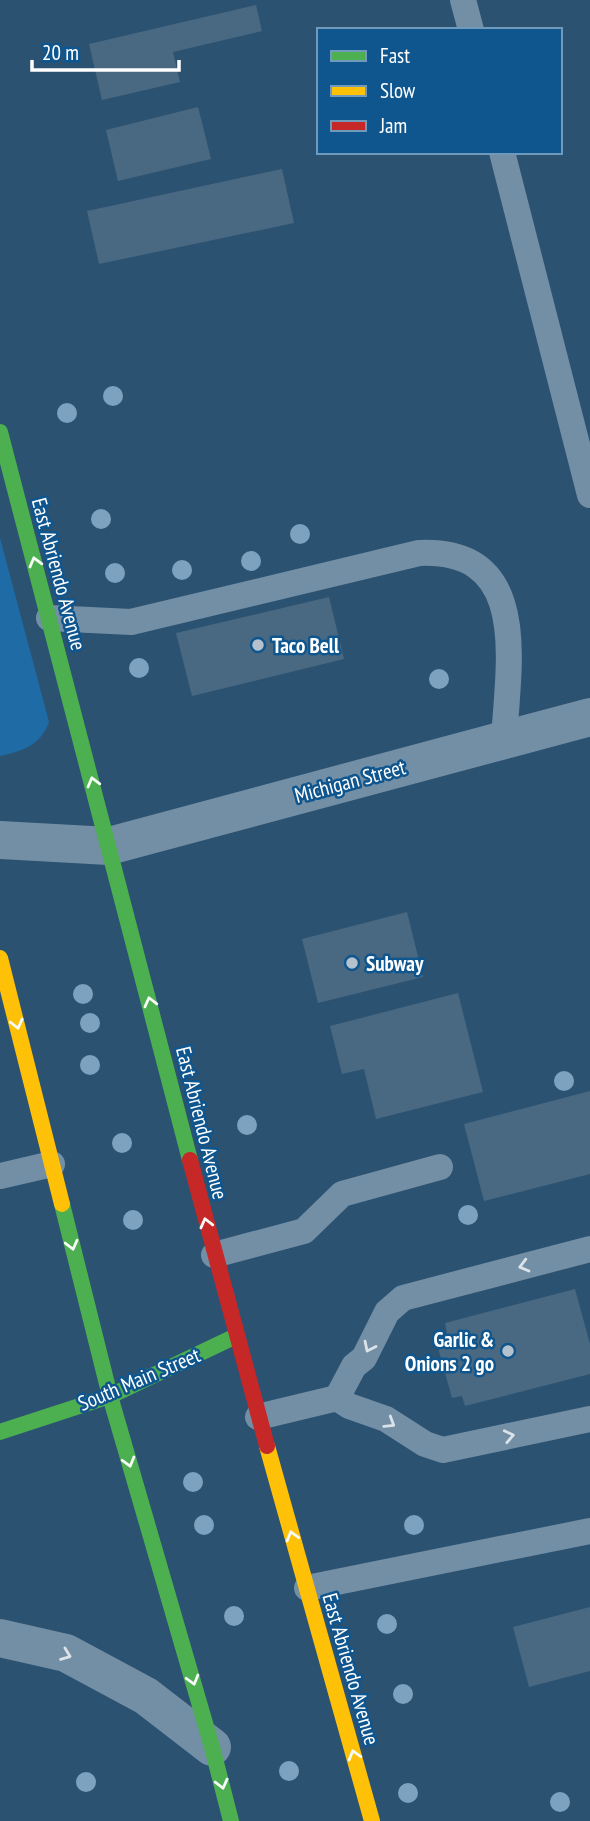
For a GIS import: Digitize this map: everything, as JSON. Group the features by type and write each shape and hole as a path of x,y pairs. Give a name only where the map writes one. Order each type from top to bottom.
{"main road":[{"name":"East Abriendo Avenue","path":"0,432 214,1255 372,1821"},
{"path":"0,958 110,1396 231,1821"},
{"name":"South Main Street","path":"0,1432 110,1396 236,1336"}],"street":[{"name":"Michigan Street","path":"0,840 109,846 590,717"},
{"path":"0,1638 66,1653 146,1696 212,1747"}],"lane":[{"path":"463,0 470,28"},
{"path":"503,154 590,495"},
{"path":"49,618 131,622 418,553 452,554 477,567 488,577 499,592 506,611 508,660 504,740"},
{"path":"0,1176 52,1164"},
{"path":"214,1255 304,1231 342,1194 440,1167"},
{"path":"337,1398 354,1366 364,1358 387,1312 403,1298 590,1249"},
{"path":"258,1417 337,1398 349,1406 386,1419 425,1444 443,1450 590,1419"},
{"path":"307,1588 590,1531"}],"shaded area":[{"path":"0,538 49,722 36,742 0,756"}],"building":[{"path":"256,5 262,31 173,52 180,82 102,100 89,44"},
{"path":"198,107 211,159 118,181 106,130"},
{"path":"282,169 294,223 99,264 87,211"},
{"path":"329,597 344,659 192,696 176,633"},
{"path":"407,912 423,977 318,1003 302,939"},
{"path":"458,993 483,1092 376,1119 364,1069 342,1074 330,1026"},
{"path":"590,1091 590,1174 484,1201 464,1124"},
{"path":"575,1289 590,1344 590,1374 465,1406 462,1396 452,1398 435,1337 447,1334 445,1323"},
{"path":"590,1607 590,1671 529,1687 513,1627"}],"traffic: fast":[{"path":"0,432 190,1160"},
{"path":"62,1204 110,1396 231,1821"},
{"path":"0,1432 110,1396 236,1336"}],"traffic: slow":[{"path":"0,958 62,1204"},
{"path":"267,1446 372,1821"}],"traffic: jam":[{"path":"190,1160 267,1446"}],"place":[{"name":"Taco Bell","path":"258,645"},
{"name":"Subway","path":"352,963"},
{"name":"Garlic & Onions 2 go","path":"508,1351"}]}
